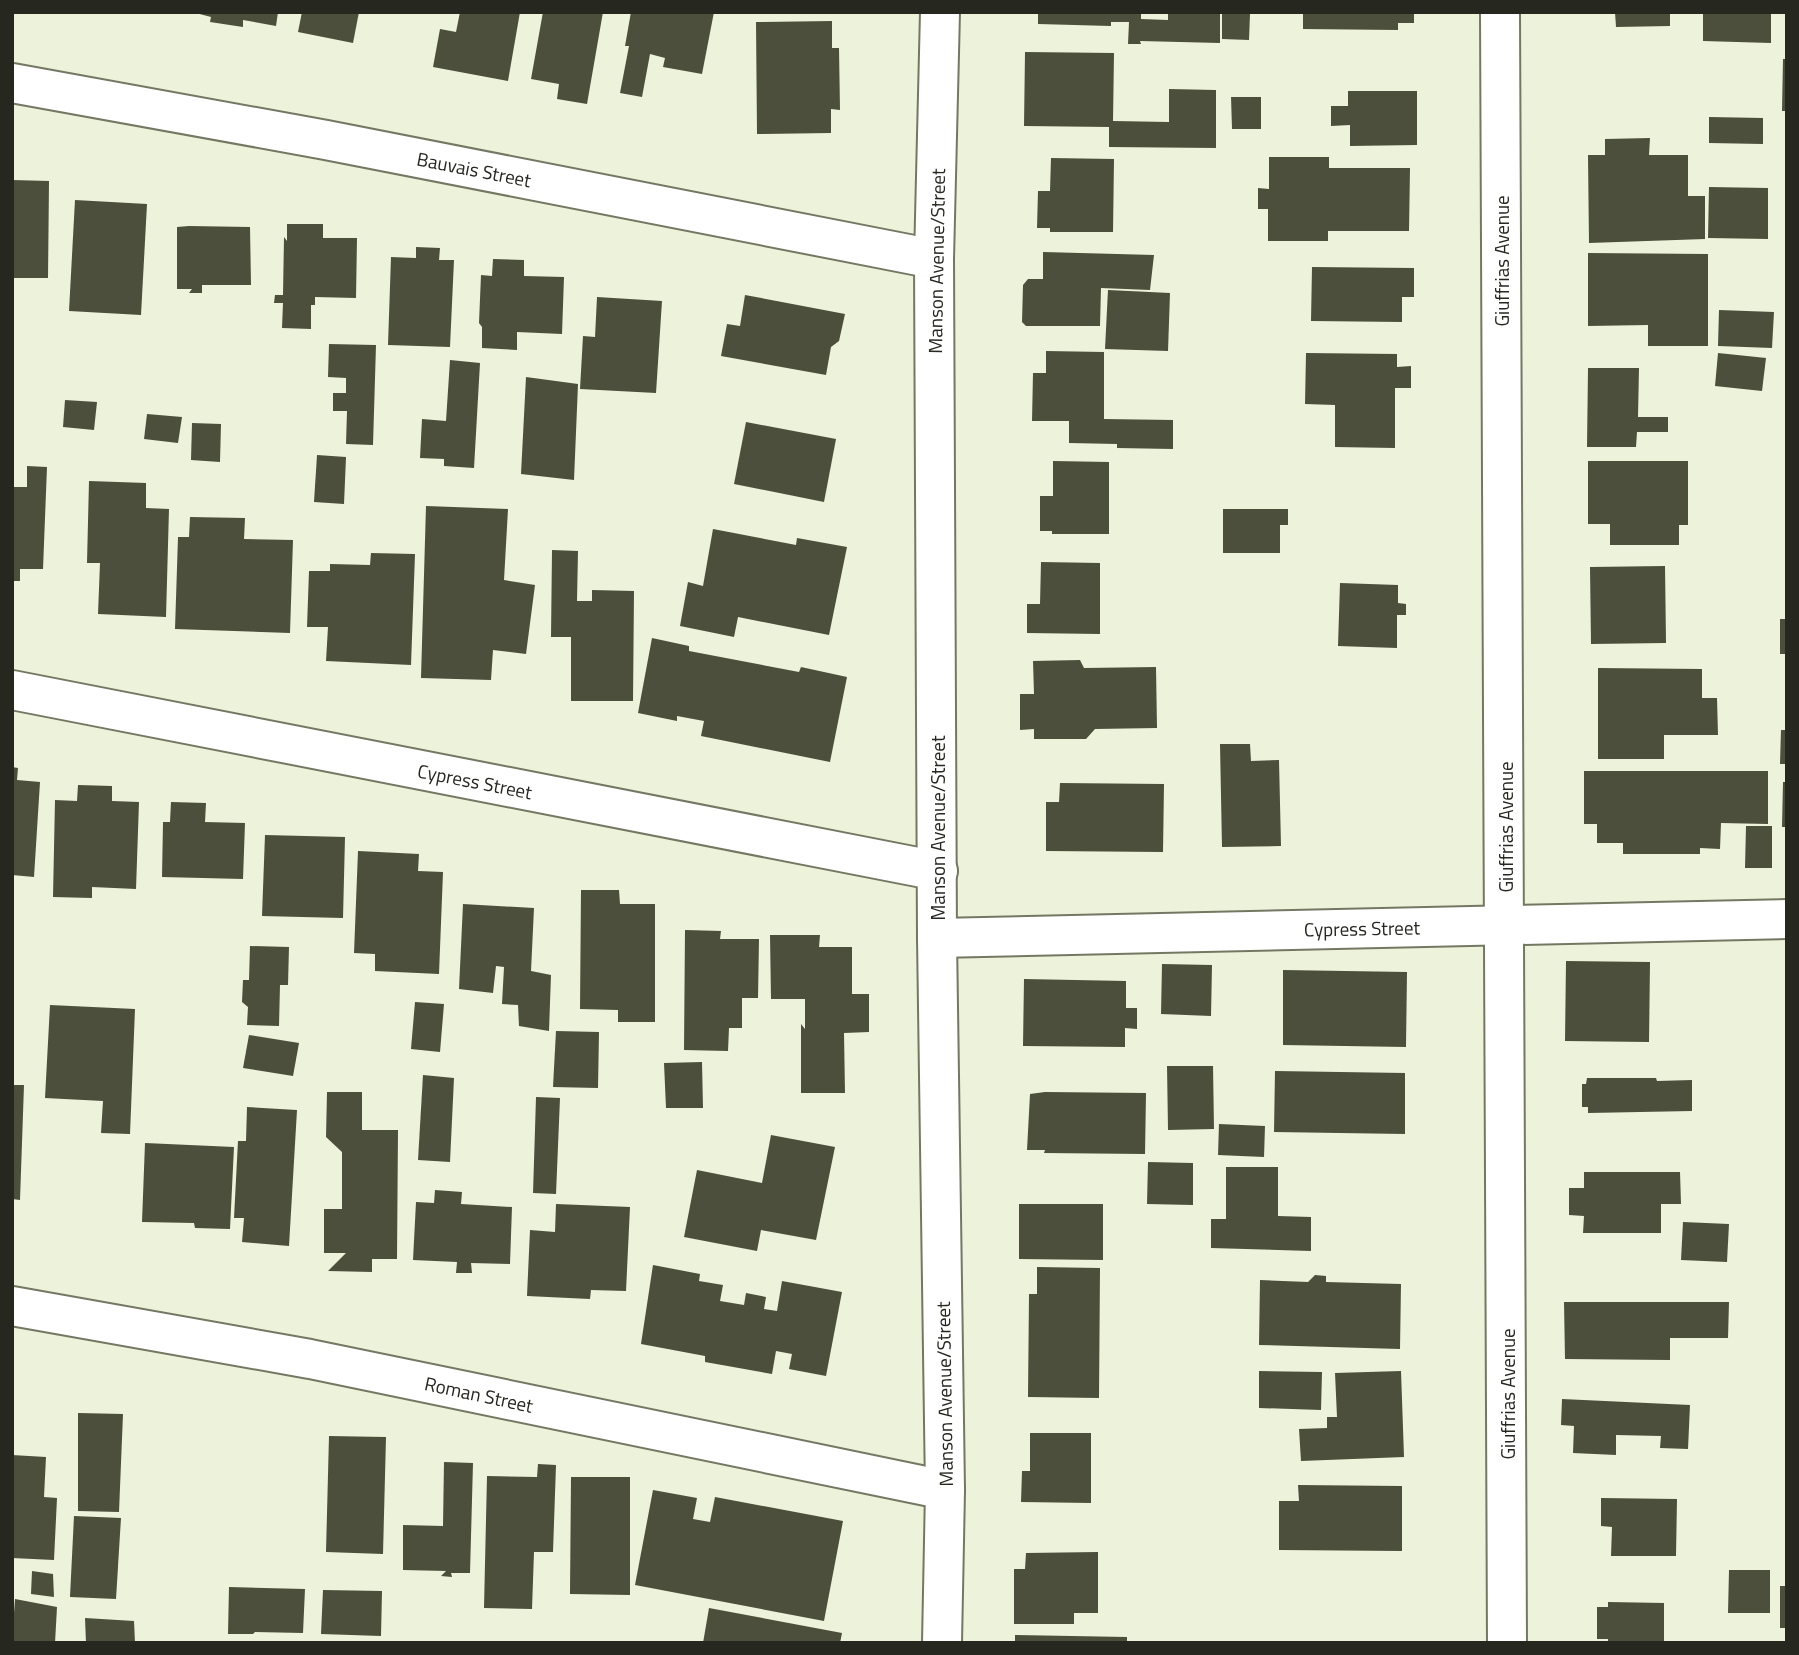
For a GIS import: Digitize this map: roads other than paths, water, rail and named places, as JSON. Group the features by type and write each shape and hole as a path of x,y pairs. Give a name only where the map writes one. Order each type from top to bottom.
{"street":[{"name":"Manson Avenue/Street","path":"940,12 934,259 937,937 945,1490 942,1643"},
{"name":"Giuffrias Avenue","path":"1500,12 1507,1643"},
{"name":"Bauvais Street","path":"12,82 326,140 934,259"},
{"name":"Cypress Street","path":"12,690 938,871"},
{"name":"Cypress Street","path":"937,937 1787,919"},
{"name":"Roman Street","path":"12,1306 310,1359 945,1490"}]}
